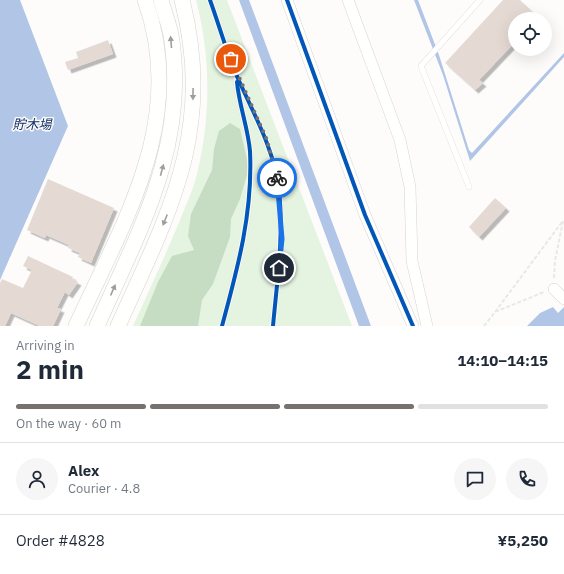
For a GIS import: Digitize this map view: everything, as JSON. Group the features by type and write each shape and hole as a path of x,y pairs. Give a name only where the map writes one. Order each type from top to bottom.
{"street":[{"path":"76,326 129,212 144,173 155,136 160,97 158,53 144,0"},
{"path":"97,326 147,214 162,174 170,141 174,108 174,75 170,35 161,0"},
{"path":"118,326 165,221 180,179 189,144 193,109 194,74 190,32 182,0"},
{"path":"287,0 365,215 413,326"},
{"path":"348,0 400,140 410,187 412,261 427,326"}],"lane":[{"path":"210,0 236,74 267,140 279,190 282,239 273,326"},
{"path":"469,187 421,66 479,0"},
{"path":"222,326 246,228 250,188 250,149 238,93 236,74"}],"path":[{"path":"494,312 534,294 559,294 555,261 564,220"},
{"path":"484,326 564,220"}],"green space":[{"path":"196,0 227,0 352,326 133,326 169,247 189,197 202,152 207,109 207,65 201,22"},
{"path":"230,123 240,129 249,168 240,199 231,219 230,237 213,284 202,300 198,326 140,326 158,282 172,256 194,250 188,236 191,214 212,170 214,149 219,131"}],"water":[{"name":"貯木場","path":"0,0 20,0 68,126 0,280"},
{"path":"239,0 249,0 371,326 359,326"},
{"path":"414,0 418,0 439,55 469,150 472,153 564,53 564,57 470,161 443,75"},
{"path":"553,307 558,313 564,307 564,326 527,326 540,313"}],"building":[{"path":"503,0 520,0 533,12 508,12 508,49 479,80 483,83 475,90 445,63"},
{"path":"108,40 113,54 68,70 65,62 78,58 76,52"},
{"path":"48,179 114,208 91,263 78,257 80,253 68,248 69,245 46,235 45,238 27,230"},
{"path":"495,198 506,208 479,237 469,227"},
{"path":"28,256 73,277 72,279 78,282 69,295 65,292 57,308 61,309 53,326 40,326 11,313 5,326 0,326 0,283 2,279 23,288 32,270 23,266"}],"cycle path":[{"path":"210,0 232,65 268,145 273,160 279,190 281,224 273,326"},
{"path":"287,0 365,215 413,326"},
{"path":"222,326 239,261 247,218 249,196 250,151 237,82"}],"way so far":[{"path":"231,59 236,74 267,140 277,178"}],"route":[{"path":"277,178 282,239 279,268"}]}
